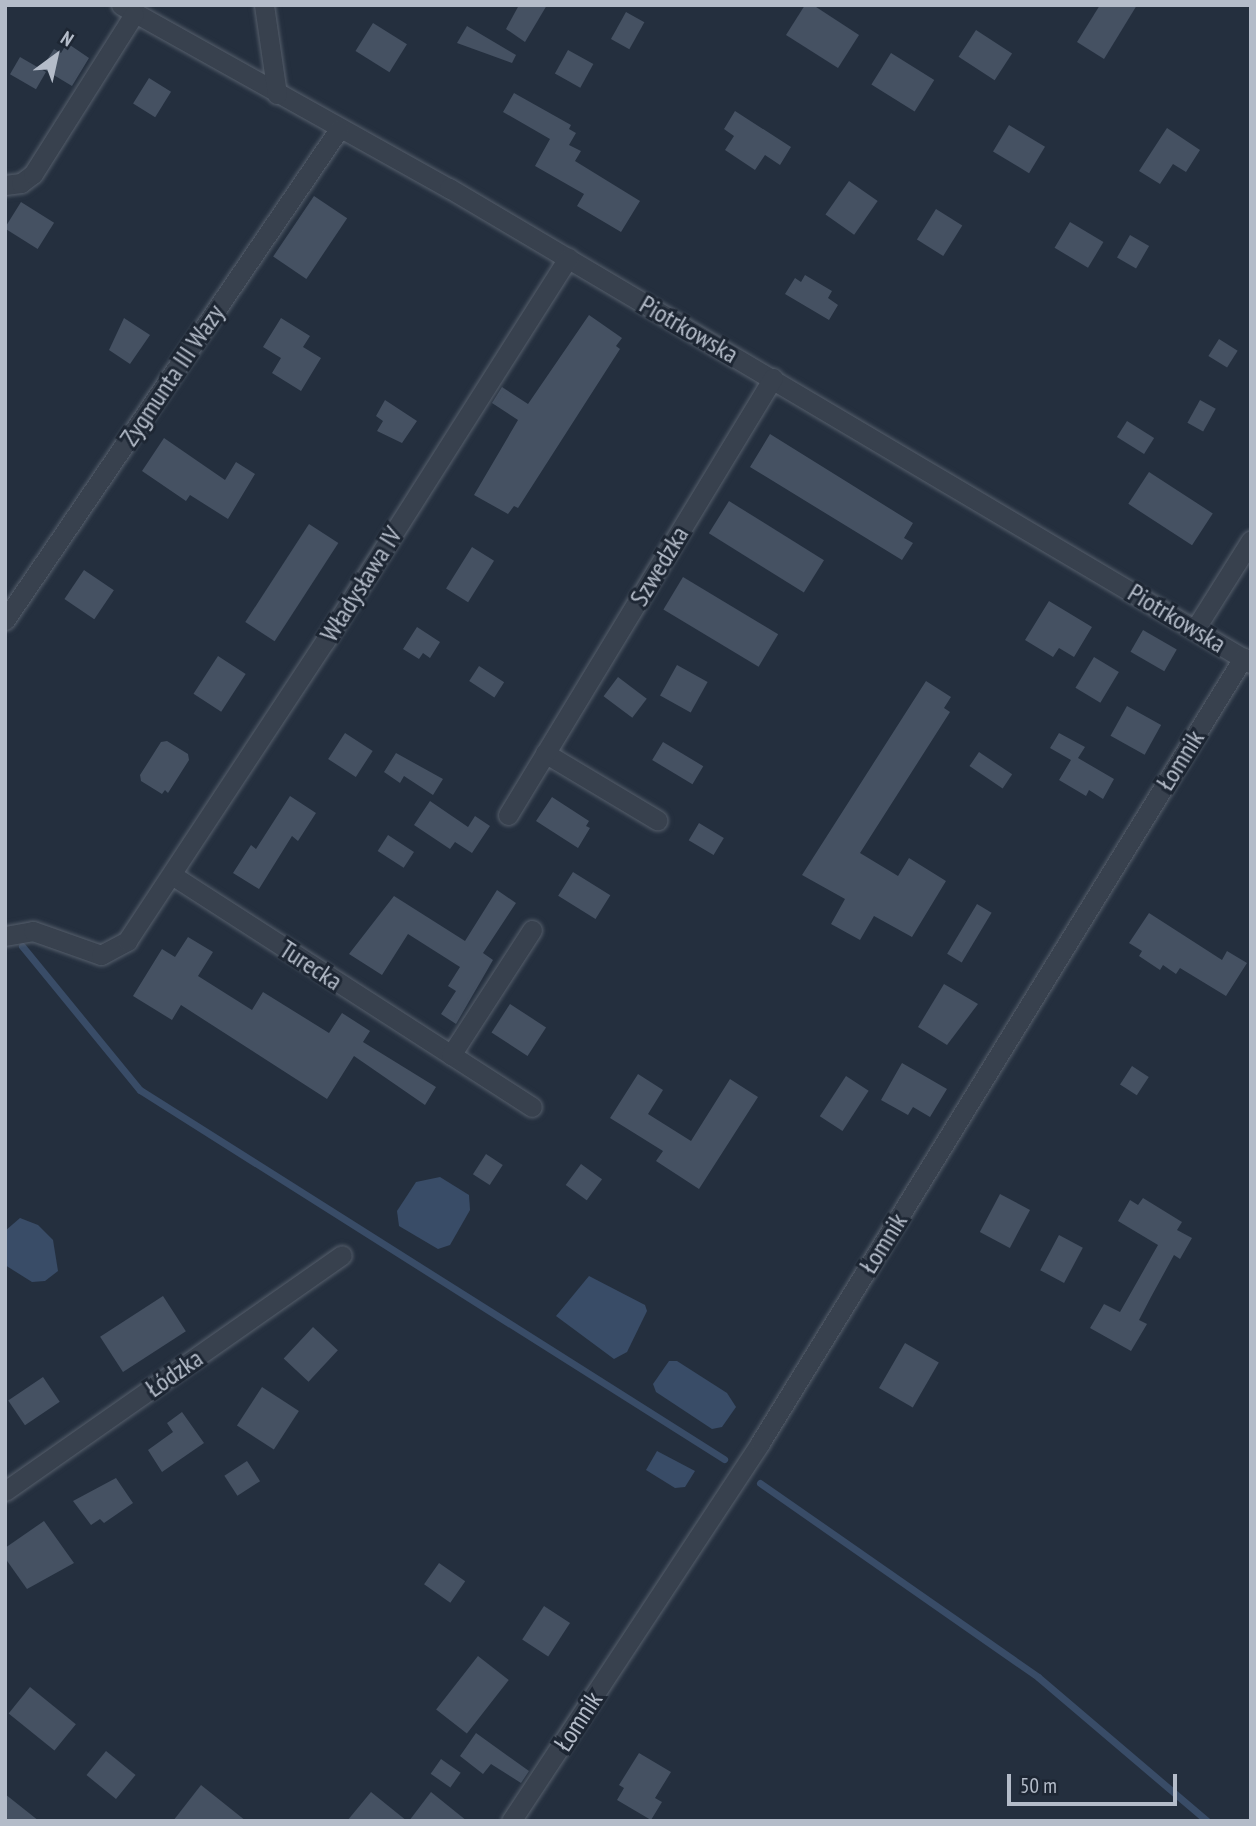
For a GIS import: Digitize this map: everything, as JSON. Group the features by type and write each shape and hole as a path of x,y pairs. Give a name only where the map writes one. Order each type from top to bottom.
{"street":[{"path":"264,5 277,94"},
{"path":"5,185 21,183 33,174 128,10"},
{"name":"Piotrkowska","path":"128,10 568,258 1247,661"},
{"name":"Zygmunta III Wazy","path":"5,620 339,129"},
{"name":"Władysława IV","path":"5,936 33,931 101,955 127,941 568,258"},
{"name":"Szwedzka","path":"508,815 773,379"},
{"path":"1195,629 1251,540"},
{"name":"Łomnik","path":"511,1821 760,1443 1247,661"},
{"path":"545,753 657,820"},
{"name":"Turecka","path":"172,875 532,1107"},
{"path":"451,1055 532,930"},
{"name":"Łódzka","path":"5,1491 342,1255"}],"water":[{"path":"440,1177 469,1195 470,1210 450,1245 438,1249 399,1226 397,1211 416,1182"},
{"path":"20,1218 38,1225 53,1240 58,1271 45,1281 32,1282 5,1265 5,1231"},
{"path":"589,1276 645,1305 647,1311 627,1352 614,1359 556,1316"},
{"path":"669,1361 677,1361 727,1393 736,1407 722,1427 712,1429 656,1392 653,1384"},
{"path":"657,1451 695,1471 685,1487 675,1488 646,1470"}],"building":[{"path":"519,5 547,5 525,42 506,29"},
{"path":"805,5 813,5 859,35 838,68 786,35"},
{"path":"1100,5 1137,5 1104,59 1077,42"},
{"path":"626,12 644,22 629,49 611,39"},
{"path":"373,23 407,44 389,72 356,51"},
{"path":"467,26 516,55 512,63 457,43"},
{"path":"976,30 1012,53 995,80 959,57"},
{"path":"67,43 89,58 72,86 42,68 54,49 61,53"},
{"path":"568,50 593,64 580,88 555,74"},
{"path":"891,53 934,80 915,111 871,84"},
{"path":"20,57 46,72 36,89 10,74"},
{"path":"149,78 171,92 155,117 133,103"},
{"path":"514,93 571,125 569,129 576,133 569,145 581,151 575,161 640,201 621,232 577,206 584,194 535,166 550,139 503,112"},
{"path":"735,111 791,147 780,165 765,155 755,170 725,150 734,136 724,129"},
{"path":"1009,125 1045,147 1029,173 993,152"},
{"path":"1167,128 1200,150 1186,172 1173,164 1160,184 1139,171"},
{"path":"849,181 878,201 854,235 825,215"},
{"path":"314,196 347,218 306,279 273,257"},
{"path":"21,202 54,223 38,249 5,229"},
{"path":"936,209 962,225 943,256 917,240"},
{"path":"1070,222 1103,242 1088,268 1055,248"},
{"path":"1130,235 1149,246 1136,269 1117,258"},
{"path":"805,275 832,291 828,298 838,305 829,320 785,294 795,278 801,282"},
{"path":"589,315 622,338 616,346 620,349 518,508 514,506 508,514 474,495 518,420 492,403 502,387 528,404"},
{"path":"124,318 150,335 130,364 109,350"},
{"path":"281,318 310,336 303,347 321,358 301,391 272,373 281,358 263,347"},
{"path":"1219,339 1238,351 1227,368 1208,356"},
{"path":"385,400 417,421 402,443 377,431 383,421 376,416"},
{"path":"1200,400 1216,409 1203,431 1187,423"},
{"path":"1127,421 1154,438 1144,454 1117,437"},
{"path":"770,434 913,523 904,538 913,543 902,560 750,467"},
{"path":"164,438 225,480 236,462 255,474 228,519 190,495 186,501 142,471"},
{"path":"1149,472 1213,513 1192,545 1128,504"},
{"path":"729,501 824,560 804,593 709,533"},
{"path":"309,524 338,543 275,641 245,622"},
{"path":"472,547 494,561 468,602 446,589"},
{"path":"84,570 114,590 94,619 64,599"},
{"path":"683,577 778,634 759,667 663,610"},
{"path":"1049,601 1092,627 1074,657 1059,648 1053,657 1025,640"},
{"path":"417,627 440,642 430,658 423,653 419,659 403,649"},
{"path":"1143,630 1177,650 1164,671 1130,652"},
{"path":"218,656 246,674 221,712 193,694"},
{"path":"1094,657 1119,672 1100,703 1075,688"},
{"path":"677,665 708,682 691,713 660,696"},
{"path":"479,666 504,682 494,697 469,681"},
{"path":"618,677 647,699 632,718 604,696"},
{"path":"926,681 951,697 944,708 950,712 860,853 898,876 909,858 946,881 912,937 874,916 860,940 831,924 845,899 802,875"},
{"path":"1127,706 1161,725 1145,755 1111,736"},
{"path":"345,733 373,751 356,777 328,759"},
{"path":"1059,733 1085,747 1078,758 1114,779 1103,799 1089,790 1086,796 1059,780 1071,760 1050,748"},
{"path":"167,741 188,754 189,760 168,793 165,790 162,794 141,781 140,775 161,742"},
{"path":"663,742 703,766 692,784 652,760"},
{"path":"979,752 1012,774 1003,788 969,766"},
{"path":"396,753 443,779 433,795 404,776 400,783 384,772"},
{"path":"290,796 316,813 298,841 292,836 259,889 233,873 251,845 256,849"},
{"path":"552,797 589,821 586,826 590,828 578,848 536,821"},
{"path":"430,801 468,827 475,816 490,826 472,853 455,842 450,849 414,825"},
{"path":"699,823 724,838 714,855 689,840"},
{"path":"388,835 414,852 404,868 378,851"},
{"path":"573,872 610,895 595,919 558,896"},
{"path":"497,890 516,903 483,953 493,960 456,1024 441,1014 456,991 448,986 460,967 408,934 382,975 349,954 394,896 465,941"},
{"path":"977,904 992,913 962,962 947,954"},
{"path":"1149,913 1222,960 1227,951 1247,963 1226,996 1180,968 1176,974 1163,965 1160,970 1139,956 1142,951 1129,943"},
{"path":"188,937 213,952 198,976 252,1010 263,992 329,1033 342,1013 370,1031 363,1042 436,1087 425,1105 354,1056 327,1099 181,1005 172,1020 133,996 162,949 175,957"},
{"path":"944,984 978,1004 947,1045 918,1027"},
{"path":"510,1004 546,1027 528,1056 491,1033"},
{"path":"902,1063 947,1089 930,1117 913,1107 908,1115 881,1100"},
{"path":"1132,1066 1149,1077 1137,1095 1120,1084"},
{"path":"638,1074 663,1090 648,1114 691,1141 730,1079 758,1097 699,1189 656,1161 663,1151 610,1118"},
{"path":"846,1076 869,1091 843,1131 820,1116"},
{"path":"486,1154 503,1165 490,1185 473,1174"},
{"path":"581,1164 602,1179 587,1200 566,1185"},
{"path":"1000,1194 1030,1210 1010,1248 980,1232"},
{"path":"1143,1198 1182,1222 1177,1230 1192,1238 1180,1259 1174,1255 1151,1297 1139,1320 1147,1324 1131,1351 1090,1328 1104,1304 1120,1312 1158,1245 1118,1221 1130,1200 1138,1205"},
{"path":"1059,1235 1083,1248 1064,1283 1040,1270"},
{"path":"163,1296 186,1331 123,1372 100,1337"},
{"path":"313,1327 338,1350 309,1382 284,1358"},
{"path":"905,1343 939,1362 913,1408 879,1388"},
{"path":"43,1377 60,1402 25,1425 8,1400"},
{"path":"262,1387 299,1411 274,1450 237,1426"},
{"path":"182,1412 204,1443 162,1472 148,1450 173,1432 167,1423"},
{"path":"247,1461 260,1481 237,1496 224,1476"},
{"path":"116,1478 133,1503 104,1523 100,1519 91,1525 73,1501"},
{"path":"44,1521 74,1563 27,1589 5,1558 5,1548"},
{"path":"439,1563 465,1581 450,1603 424,1584"},
{"path":"544,1606 570,1623 548,1656 522,1640"},
{"path":"478,1656 509,1680 467,1734 436,1710"},
{"path":"30,1687 76,1724 54,1751 9,1713"},
{"path":"476,1733 529,1771 521,1783 491,1764 483,1774 460,1756"},
{"path":"106,1751 136,1775 116,1799 86,1775"},
{"path":"639,1753 671,1772 655,1798 662,1802 651,1820 617,1800 624,1788 619,1785"},
{"path":"441,1759 461,1773 450,1788 431,1774"},
{"path":"201,1785 246,1821 173,1821"},
{"path":"371,1792 407,1821 347,1821"},
{"path":"431,1792 467,1821 409,1821"},
{"path":"5,1794 39,1821 5,1821"}],"waterway":[{"path":"22,946 140,1090 724,1459"},
{"path":"760,1483 1038,1677 1207,1821"}]}
